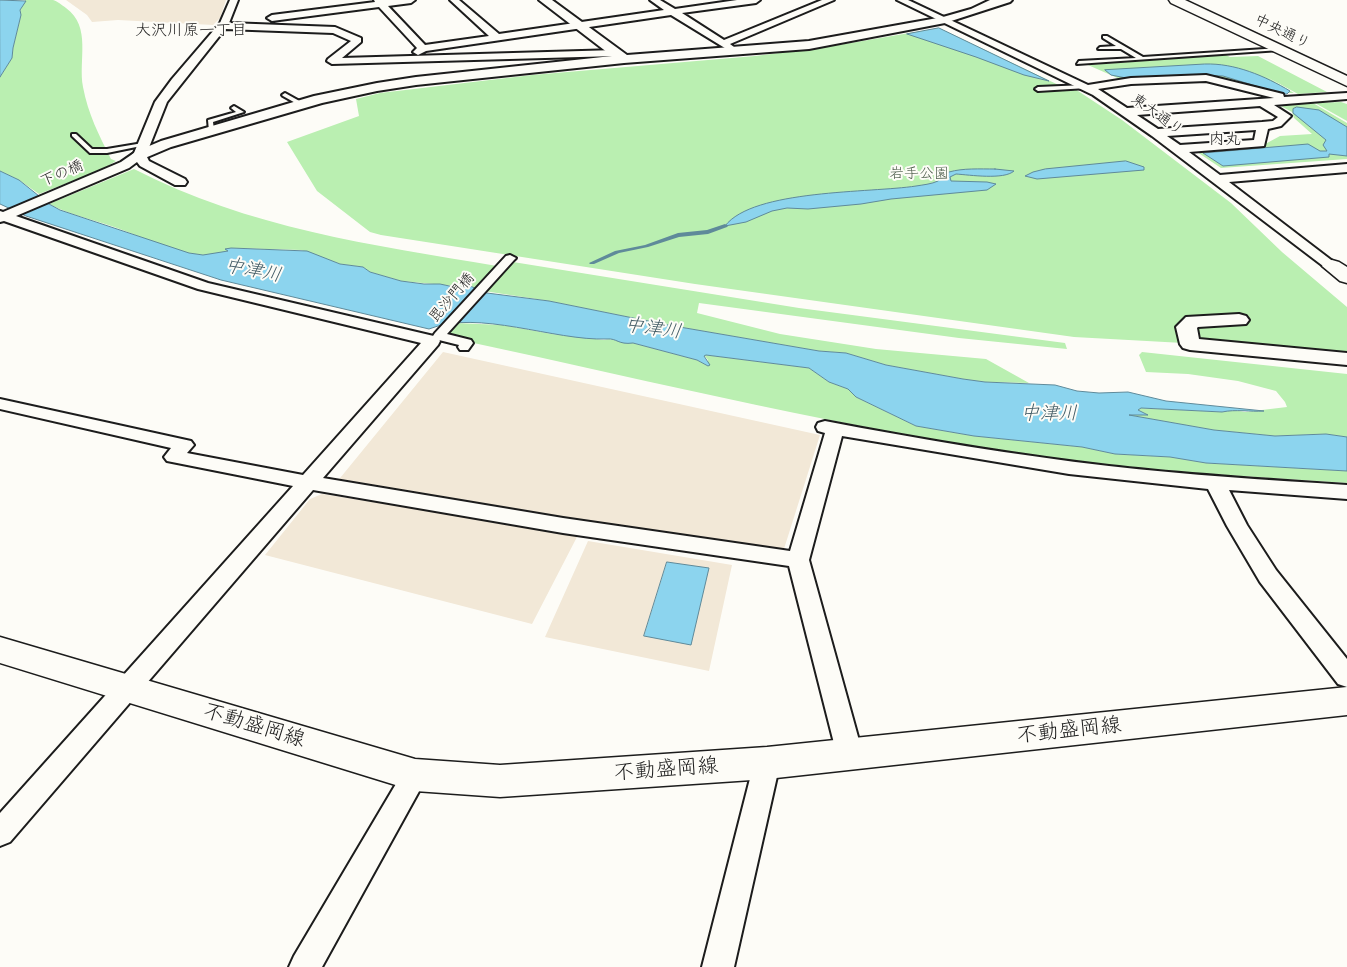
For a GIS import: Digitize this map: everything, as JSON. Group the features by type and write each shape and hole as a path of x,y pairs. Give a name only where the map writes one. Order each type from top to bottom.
{"main road":[{"name":"中央通り","path":"1175,0 1347,82"},
{"name":"不動盛岡線","path":"0,650 415,775 500,781 767,763 1347,701"}],"street":[{"path":"180,182 144,163 142,150 161,102 176,80 223,25 234,0"},
{"path":"223,25 380,2 411,0"},
{"path":"454,0 496,37"},
{"path":"545,0 620,56"},
{"path":"654,0 724,43 734,52"},
{"path":"409,60 422,48 752,0 775,14"},
{"path":"724,43 775,14 830,0"},
{"name":"東大通り","path":"901,0 1090,89 1156,133 1342,269"},
{"path":"223,25 335,30 358,40 332,61 620,56 734,52 809,44 945,20 975,11 995,2 1006,0"},
{"path":"380,2 422,48"},
{"path":"142,150 348,92 410,82 620,56"},
{"path":"1090,89 1131,81 1206,78 1296,100"},
{"path":"1090,89 1210,88 1237,104"},
{"path":"1156,133 1277,124 1285,116 1250,88"},
{"path":"1126,112 1347,96"},
{"path":"1206,107 1260,143"},
{"path":"1260,143 1262,126"},
{"path":"1178,150 1260,143"},
{"name":"下の橋","path":"4,215 125,165 142,150"},
{"path":"1217,179 1347,168"},
{"path":"0,833 432,341 203,286 36,229 4,215"},
{"name":"毘沙門橋","path":"464,347 467,343 439,336 510,258"},
{"path":"1239,320 1193,321 1186,327 1190,344 1347,359"},
{"path":"0,404 184,445 174,457 306,483 547,523 798,560"},
{"path":"850,755 798,560 830,428 1031,462 1216,484 1347,492"},
{"path":"1216,484 1237,526 1268,576 1347,677"},
{"path":"718,967 767,763"},
{"path":"305,967 415,775"}],"lane":[{"path":"1105,37 1142,59"},
{"path":"1100,48 1122,47"},
{"path":"1079,63 1280,50"},
{"path":"1038,89 1090,89"},
{"path":"285,94 301,104"},
{"path":"211,130 210,120 241,112 234,108"},
{"path":"74,135 90,151 142,150"}],"shaded area":[{"path":"66,0 226,0 220,18 213,25 118,20 92,22 87,15"},
{"path":"443,352 820,435 783,552 336,483"},
{"path":"322,494 578,535 532,624 265,555 310,499"},
{"path":"588,541 732,565 709,671 545,637"}],"green space":[{"path":"25,0 53,0 74,16 81,34 82,77 88,106 98,133 111,159 116,161 101,170 39,194 19,180 0,171 0,77 12,58 21,15 20,11"},
{"name":"岩手公園","path":"939,28 1067,89 1075,89 1122,120 1231,203 1282,252 1347,307 1347,352 1074,337 695,284 381,235 370,232 317,191 287,142 359,116 356,99 380,93 532,75 755,56 827,47"},
{"path":"1226,55 1230,57 1258,56 1327,92 1298,94 1265,76 1294,93 1278,93 1211,75 1122,80 1088,65"},
{"path":"1341,102 1347,104 1347,121 1315,103"},
{"path":"1313,103 1347,123 1347,159 1221,168 1197,152 1202,148 1267,143 1280,136 1312,134 1294,118 1292,112 1277,104"},
{"path":"134,169 177,189 221,206 266,220 357,242 497,266 477,288 401,281 370,272 363,267 340,264 301,250 231,248 224,253 198,255 167,248 115,227 67,212 49,204"},
{"path":"513,262 799,308 1065,343 1067,349 959,338 699,303 697,313 780,334 876,349 986,359 1029,383 985,382 963,379 886,365 846,353 819,351 668,325 549,301 484,291 509,263"},
{"path":"455,323 503,325 552,334 633,343 697,360 708,366 708,360 704,355 809,368 829,382 848,389 856,397 916,426 974,436 1082,447 1115,454 1170,457 1206,463 1347,471 1347,483 1119,466 971,446 827,420 469,342 447,334"},
{"path":"1142,352 1347,374 1347,437 1326,434 1275,436 1214,430 1128,415 1146,414 1138,410 1141,408 1222,412 1233,410 1245,412 1287,407 1276,391 1238,381 1188,374 1146,372 1139,355"}],"water":[{"path":"0,0 26,1 20,10 21,15 12,58 0,77"},
{"path":"939,28 1049,81 1024,75 907,34"},
{"path":"1205,64 1238,68 1270,80 1290,91 1287,94 1279,93 1223,76 1126,78 1111,75 1105,70"},
{"path":"1297,107 1319,110 1347,127 1347,156 1329,154 1329,157 1223,166 1203,153 1308,144 1320,151 1327,151 1323,145 1326,140 1293,113 1293,109"},
{"path":"1126,161 1144,167 1144,170 1037,179 1025,176 1045,169"},
{"path":"995,169 1014,171 1009,174 995,176 956,174 950,177 951,181 996,184 987,190 808,209 787,208 772,211 746,222 725,226 739,214 760,205 786,199 916,186 936,182 945,173 954,171"},
{"name":"中津川","path":"0,171 19,180 49,204 60,210 189,253 203,255 228,251 225,249 231,248 307,251 340,264 363,267 370,272 401,281 454,287 470,286 487,293 549,301 668,325 819,351 846,353 886,365 963,379 985,382 1055,385 1077,391 1099,393 1128,392 1166,401 1264,411 1222,412 1141,408 1138,410 1148,415 1129,415 1214,430 1275,436 1326,434 1347,437 1347,471 1206,463 1170,457 1115,454 1082,447 974,436 916,426 856,397 848,389 829,382 809,368 706,355 704,356 710,365 708,366 697,360 633,343 493,324 470,322 449,324 429,329 221,280 26,216 0,204"},
{"path":"667,562 709,568 691,645 644,636"}],"waterway":[{"path":"592,263 617,252 646,246 678,235 708,232 725,226"}],"district":[{"name":"大沢川原一丁目","path":"191,31"},
{"name":"内丸","path":"1225,140"}]}
